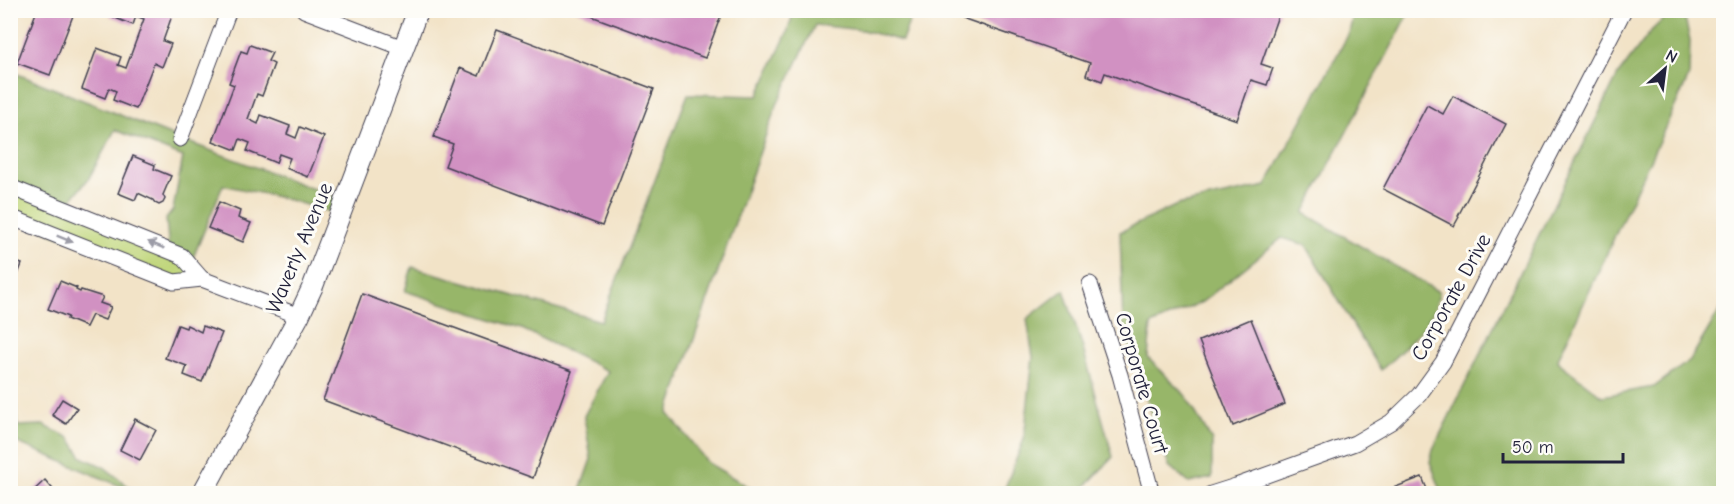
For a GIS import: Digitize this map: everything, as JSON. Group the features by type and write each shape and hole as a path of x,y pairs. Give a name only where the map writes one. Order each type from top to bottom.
{"street":[{"path":"180,139 229,10"},
{"path":"304,10 404,48"},
{"name":"Waverly Avenue","path":"202,494 299,316 333,234 418,10"},
{"name":"Corporate Drive","path":"1210,494 1355,442 1391,422 1419,394 1443,362 1623,10"},
{"path":"10,187 182,256 202,279"},
{"path":"10,217 174,282 202,279 299,316"},
{"name":"Corporate Court","path":"1090,284 1120,375 1152,494"}],"green space":[{"path":"1407,10 1409,13 1304,213 1439,292 1437,303 1417,335 1381,370 1306,245 1282,238 1202,302 1151,325 1148,358 1186,396 1212,441 1212,478 1189,483 1169,466 1123,326 1120,232 1177,205 1266,186 1349,33 1354,11"},
{"path":"1673,10 1683,11 1690,40 1689,76 1557,361 1602,396 1654,387 1690,360 1723,305 1724,441 1718,467 1723,473 1723,493 1442,493 1430,462 1433,449 1618,75 1651,31"},
{"path":"794,11 913,11 902,41 862,30 815,25 775,109 668,413 708,463 759,493 579,493 591,459 584,416 608,371 522,329 405,291 412,267 601,321 688,94 758,96 787,33"},
{"path":"10,71 180,139 346,201 341,215 282,198 223,185 190,265 169,251 166,219 173,210 183,157 115,130 89,178 64,208 10,185"},
{"path":"10,187 182,256 202,279 174,282 11,217"},
{"path":"1064,290 1113,457 1079,493 1003,493 1024,439 1033,357 1027,319"},
{"path":"10,372 14,382 17,426 43,425 70,438 82,457 104,467 137,493 11,440"}],"building":[{"path":"37,10 71,10 74,13 50,75 17,63"},
{"path":"112,10 174,10 163,41 171,44 162,67 154,63 136,109 113,100 116,91 109,88 105,98 82,89 97,48 121,57 118,65 126,68 144,19 136,16 133,25 110,16"},
{"path":"575,10 723,10 705,58"},
{"path":"965,10 1280,10 1261,64 1273,68 1267,85 1251,80 1237,120 1105,73 1102,81 1086,75 1090,63 962,18"},
{"path":"497,30 654,89 602,226 445,166 453,144 434,137 460,68 479,76"},
{"path":"250,45 272,53 268,61 274,64 262,96 257,94 248,119 258,124 261,115 290,126 287,134 296,138 300,127 324,137 308,177 286,168 290,158 279,154 276,163 247,151 250,143 240,139 236,150 213,141 234,85 229,83 241,51 247,53"},
{"path":"1453,96 1506,124 1454,226 1383,189 1427,105 1443,114"},
{"path":"133,156 155,165 154,169 171,176 163,195 165,199 163,203 159,205 138,193 135,200 118,193"},
{"path":"219,202 240,211 238,218 251,223 243,242 208,228"},
{"path":"10,260 22,264 15,282 10,280"},
{"path":"60,281 77,288 76,290 80,292 81,290 103,297 100,303 111,307 105,320 92,315 86,327 48,309"},
{"path":"362,294 572,371 533,478 323,400"},
{"path":"1251,319 1285,404 1233,426 1199,341"},
{"path":"178,325 186,328 187,325 201,332 203,326 222,333 202,382 184,375 187,366 165,358"},
{"path":"62,399 77,408 66,424 52,415"},
{"path":"135,419 156,430 140,460 120,450"},
{"path":"1422,477 1429,494 1380,494 1380,493"},
{"path":"45,480 57,494 30,494"}]}
